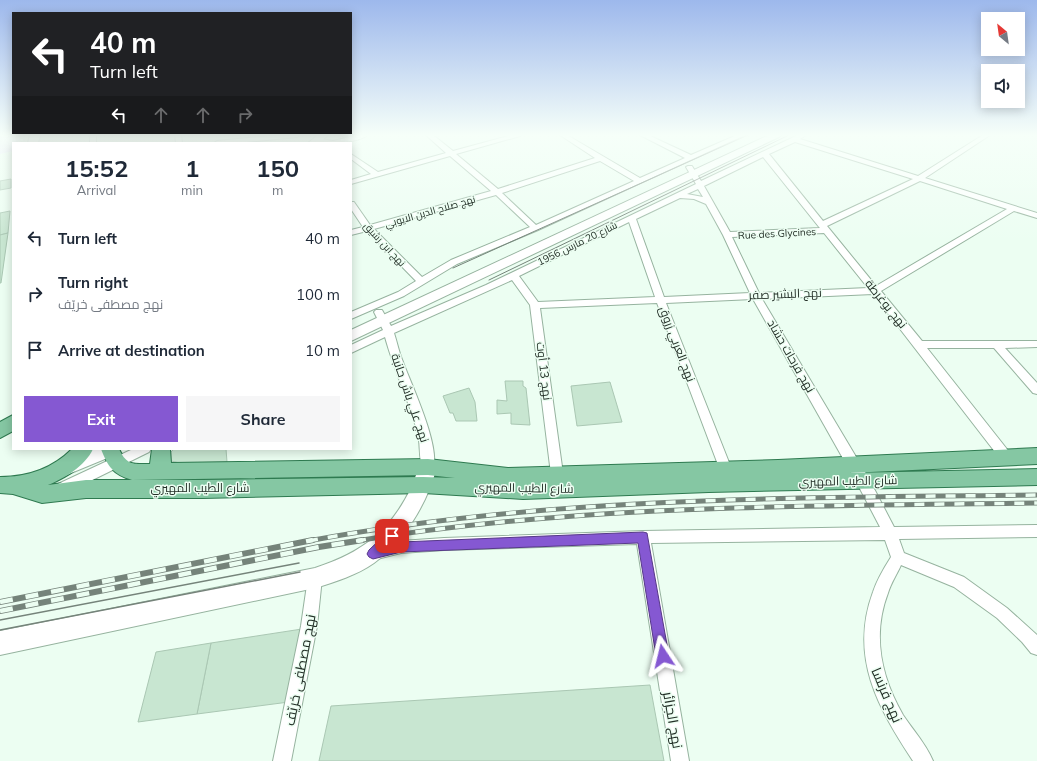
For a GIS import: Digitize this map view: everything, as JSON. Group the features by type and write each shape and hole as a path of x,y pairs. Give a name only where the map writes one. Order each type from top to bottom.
{"main road":[{"name":"شارع 20 مارس 1956","path":"352,325 384,321 694,171"},
{"path":"352,335 384,321"},
{"path":"0,422 12,418"},
{"path":"0,431 12,423"},
{"path":"6,485 40,479 60,469 83,450"},
{"path":"161,450 160,466 168,472"},
{"path":"60,469 112,452"},
{"name":"شارع الطيب المهيري","path":"112,452 122,469 132,472 508,476 726,470 1037,477"},
{"name":"شارع الطيب المهيري","path":"6,485 34,492 47,493 86,489 210,489 425,476 523,490 859,473 1006,457 1037,456"},
{"path":"0,644 315,578 347,568 373,554 392,536 412,506 425,476"}],"street":[{"path":"371,171 377,175"},
{"path":"352,182 392,171"},
{"path":"472,171 535,228"},
{"name":"نهج صلاح الدين الايوبي","path":"352,233 496,192 562,171"},
{"path":"622,171 639,181"},
{"name":"شارع 20 مارس 1956","path":"352,316 401,294 454,262 535,228 639,181 694,171"},
{"name":"شارع 20 مارس 1956","path":"352,348 384,321 513,276 676,195 694,171"},
{"name":"نهج فرحات حشاد","path":"694,171 756,296 859,473 890,533"},
{"name":"نهج يوغرطة","path":"778,171 874,291 920,345 1006,457"},
{"path":"892,171 1037,216"},
{"name":"Rue des Glycines","path":"727,235 824,228 919,179 932,171"},
{"path":"676,195 695,197 710,203"},
{"name":"نهج ابن رشيق","path":"352,205 369,229 421,281"},
{"name":"نهج البشير صفر","path":"535,305 874,291 1013,209"},
{"name":"نهج العربي زروق","path":"631,217 660,299 726,470"},
{"name":"نهج 13 أوت","path":"513,276 535,305 557,474"},
{"name":"نهج علي باش حانبة","path":"384,321 424,434 427,447 425,476"},
{"path":"996,344 1037,390"},
{"path":"920,345 1037,344"},
{"path":"47,493 61,489 112,452 134,450"},
{"path":"373,554 401,547 643,537 1037,532"},
{"path":"890,533 898,557 959,582 1002,613 1028,636 1037,647"},
{"name":"نهج الجزائر","path":"643,537 680,761"},
{"name":"نهج فرنسا","path":"898,557 881,592 870,633 870,649 881,688 890,708 900,727 924,761"},
{"name":"نهج مصطفى خريّف","path":"282,761 309,626 315,578"}],"building":[{"path":"11,179 11,188 0,190 0,181"},
{"path":"10,211 8,233 0,235 0,213"},
{"path":"8,233 1,283 0,283 0,235"},
{"path":"505,381 523,381 523,386 526,388 530,425 511,424 511,413 497,414 497,400 507,401"},
{"path":"610,382 622,422 577,426 571,386"},
{"path":"469,388 475,402 477,421 456,421 453,413 450,413 443,396"},
{"path":"173,450 226,450 227,462 180,463 171,461 171,452"},
{"path":"302,629 289,702 197,714 211,643"},
{"path":"211,643 197,714 138,722 156,652"},
{"path":"650,685 664,761 319,761 331,706"}],"tram line":[{"path":"453,268 669,171"},
{"path":"489,280 716,171"},
{"path":"0,620 299,563"},
{"path":"0,630 300,572"}],"railway":[{"path":"308,541 398,526 489,515 580,507 762,499 1037,495"},
{"path":"363,540 440,529 525,520 696,509 1037,503"},
{"path":"0,602 313,540"},
{"path":"0,611 319,547 363,540"},
{"path":"356,541 363,540"}],"route":[{"path":"392,536 373,554 380,551 401,547 643,537 663,656"}]}
